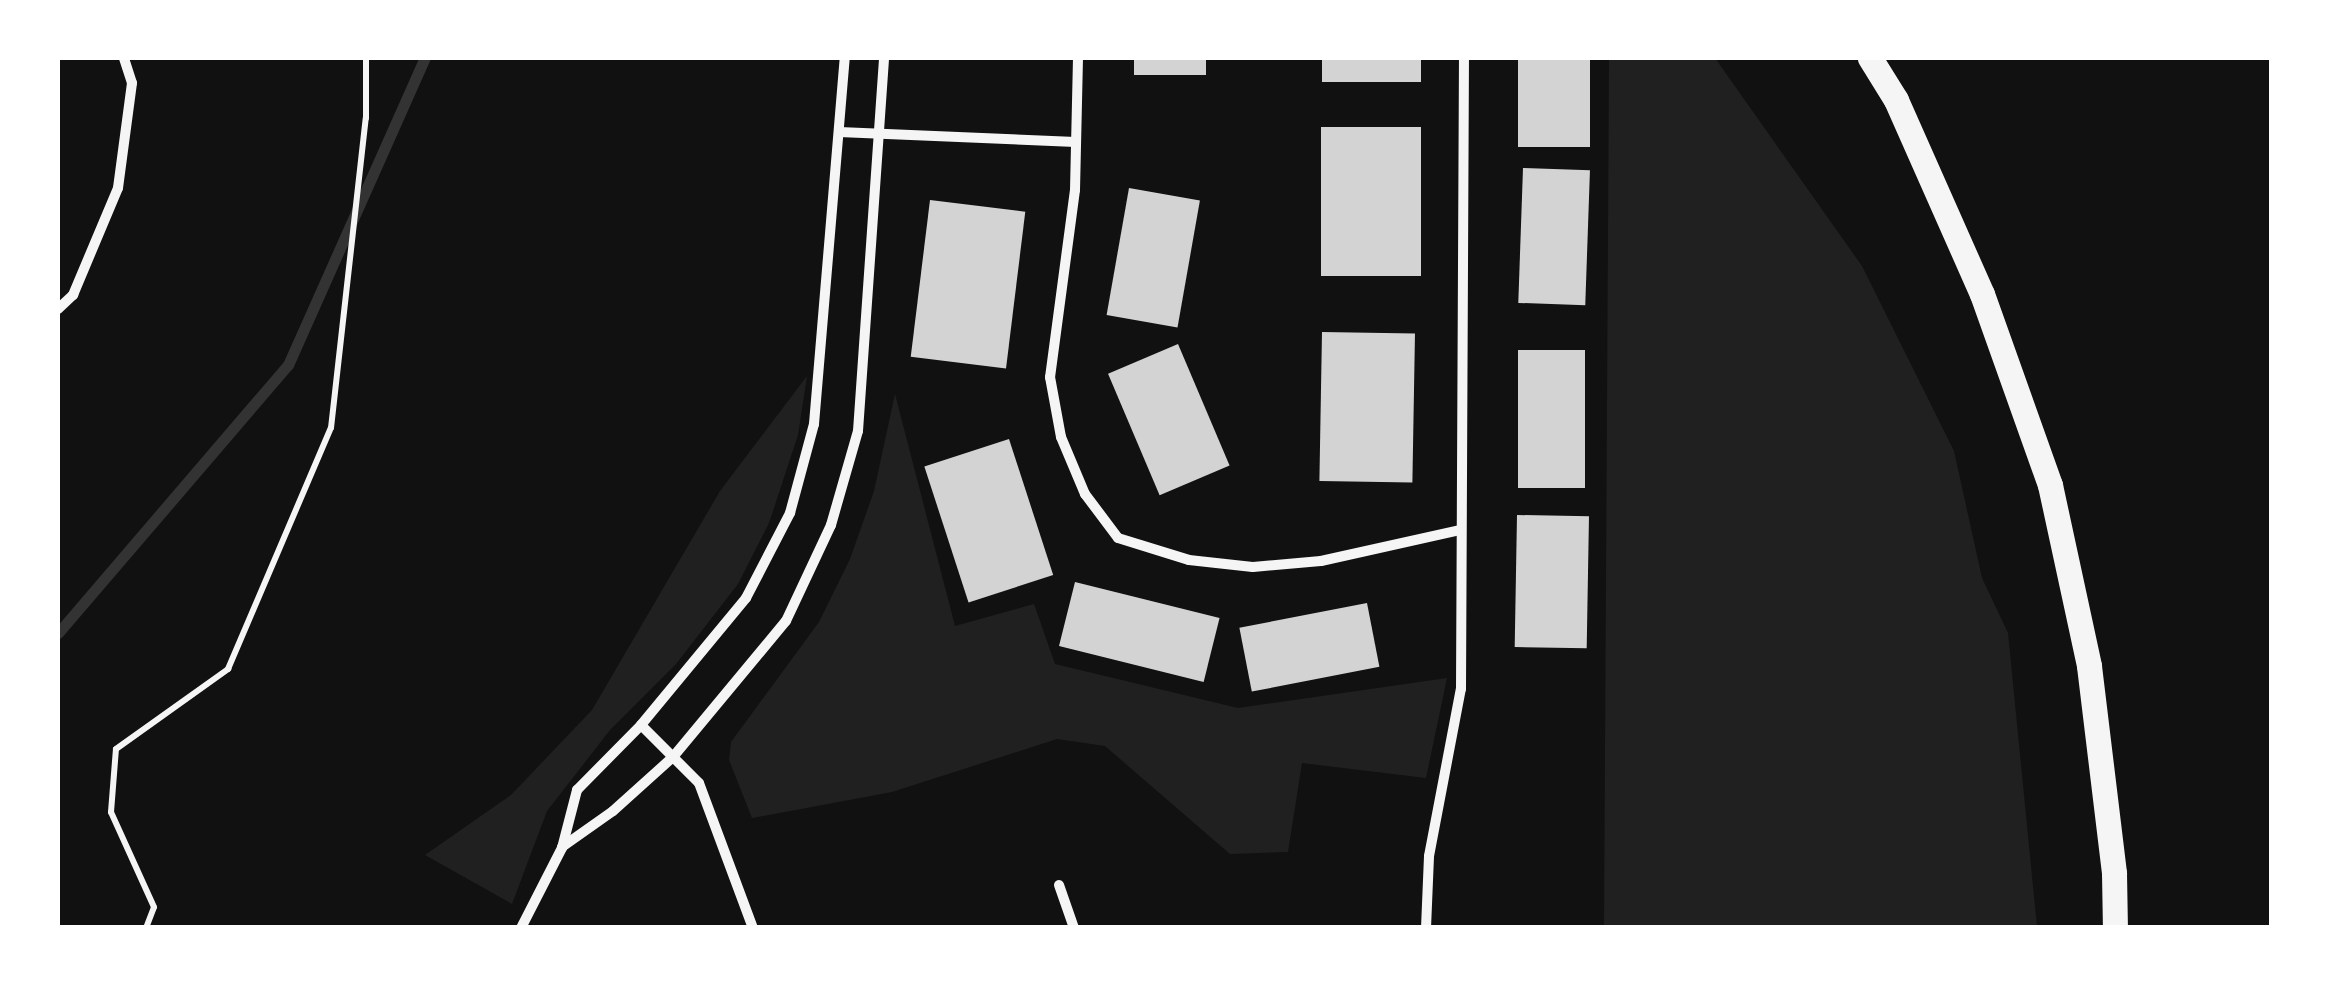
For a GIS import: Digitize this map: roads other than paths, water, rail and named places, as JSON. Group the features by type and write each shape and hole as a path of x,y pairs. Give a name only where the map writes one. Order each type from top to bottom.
{"main road":[{"path":"1870,58 1896,100 1977,282 2050,485 2088,666 2114,873 2115,928"}],"street":[{"path":"58,309 73,295 118,188 132,83 124,58"},
{"path":"521,928 562,848 577,790 640,725 746,598 790,513 814,424 845,58"},
{"path":"562,848 613,812 672,757 786,620 830,525 858,431 884,58"},
{"path":"1078,58 1075,190 1050,377 1061,437 1085,494 1118,538 1189,560 1254,567 1321,561 1460,530"},
{"path":"1426,928 1429,856 1461,689 1464,58"},
{"path":"839,132 1076,142"},
{"path":"640,725 699,782 752,928"},
{"path":"1059,886 1074,928"}],"waterway":[{"path":"58,633 288,365 425,58"}]}
